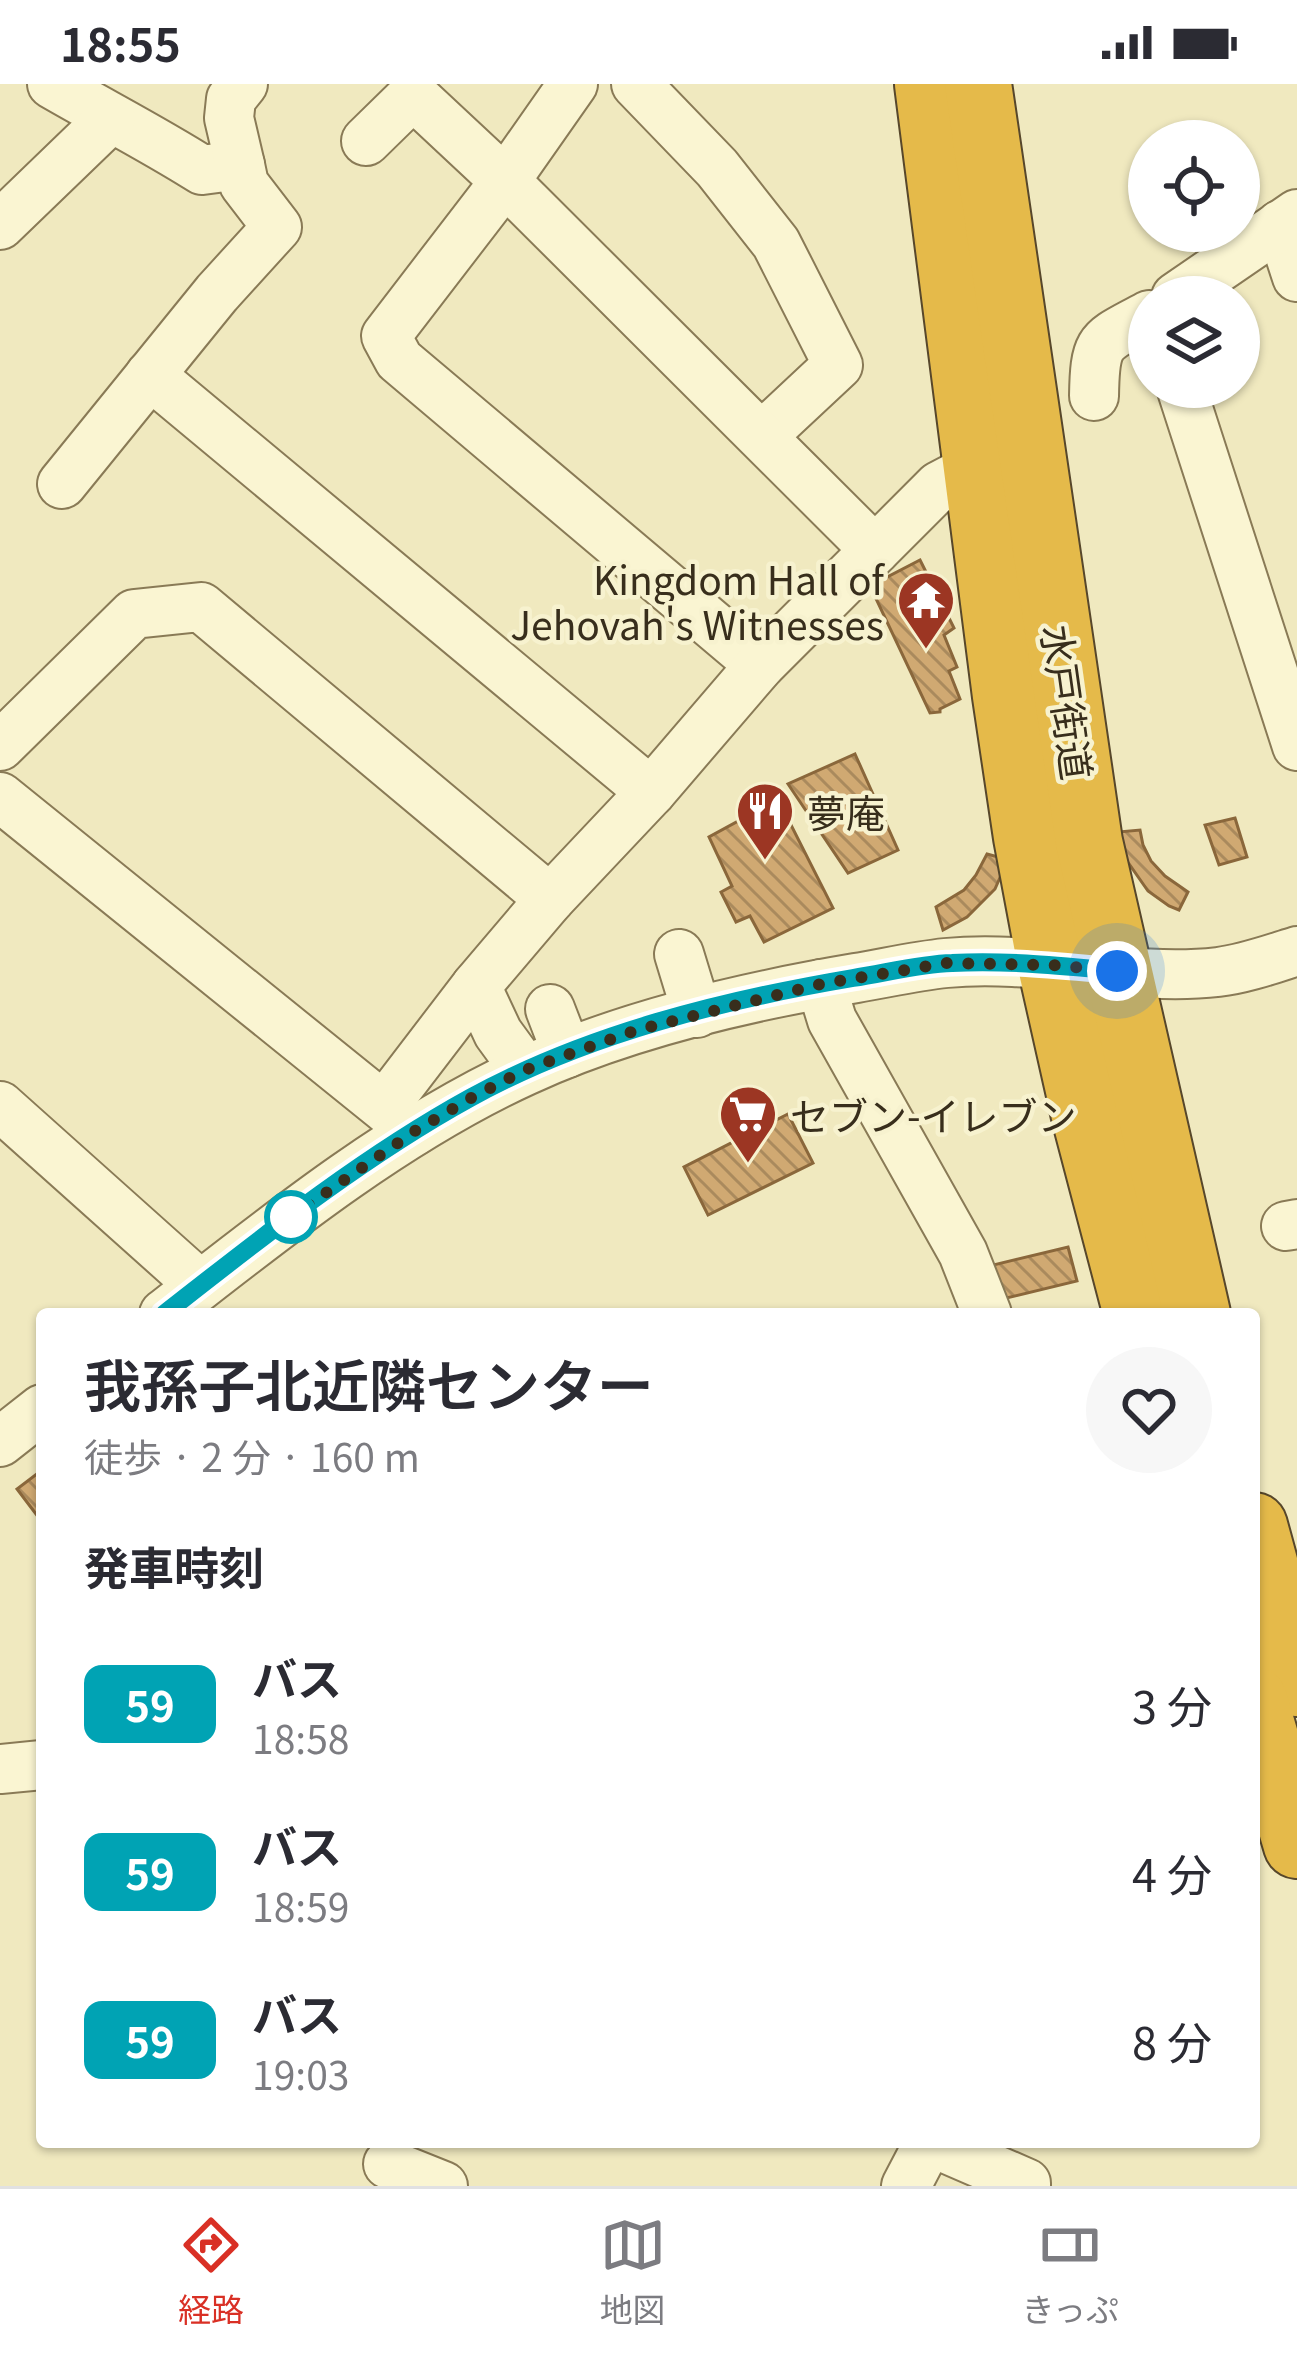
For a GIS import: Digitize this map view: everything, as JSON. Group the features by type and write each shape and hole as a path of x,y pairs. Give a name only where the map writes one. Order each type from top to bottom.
{"highway":[{"name":"水戸街道","path":"928,84 1006,696 1051,965 1135,1308"},
{"name":"水戸街道","path":"978,84 1089,842 1196,1308"},
{"path":"1260,1548 1297,1683"},
{"path":"1260,1730 1281,1837"}],"street":[{"path":"52,84 202,170 240,165"},
{"path":"62,484 217,293 277,227 244,184 229,118 231,99 243,84"},
{"path":"573,84 386,336 399,360 760,665"},
{"path":"636,84 716,168 776,243 838,365 762,436"},
{"path":"366,141 413,95 874,550"},
{"path":"0,225 110,118"},
{"path":"1206,276 1289,219 1297,277"},
{"path":"1094,396 1094,362 1103,340 1128,326"},
{"path":"150,375 651,791"},
{"path":"1188,408 1297,746"},
{"path":"400,1118 476,986 550,899 760,665 939,486 977,466"},
{"path":"0,746 134,614 201,607 550,899"},
{"path":"0,797 400,1118"},
{"path":"0,1106 182,1300 300,1210 400,1118 547,1044 821,984 947,963 1051,965 1148,974 1222,972 1297,951"},
{"path":"679,954 698,1013"},
{"path":"821,984 832,1020 963,1252 985,1308"},
{"path":"476,986 498,1033 547,1044"},
{"path":"0,1442 36,1414"},
{"path":"0,1769 36,1766"},
{"path":"906,2186 927,2148"},
{"path":"944,2148 1027,2186"},
{"path":"386,2164 443,2186"}],"building":[{"name":"Kingdom Hall of Jehovah's Witnesses","path":"920,560 954,628 944,635 957,667 949,671 960,699 930,713 870,586"},
{"path":"855,754 898,850 848,873 788,784"},
{"name":"夢庵","path":"775,801 833,908 764,942 750,916 736,922 721,892 732,886 709,837"},
{"path":"1235,818 1247,857 1219,865 1205,825"},
{"path":"1140,830 1151,861 1188,892 1179,910 1148,891 1125,858 1118,832"},
{"path":"987,854 1006,859 995,889 967,917 943,930 936,907 964,890"},
{"name":"セブン-イレブン","path":"788,1114 813,1163 708,1215 684,1167"},
{"path":"1068,1247 1077,1281 998,1300 989,1266"},
{"path":"36,1475 36,1514 17,1489"}],"bus line":[{"name":"59","path":"172,1308 300,1210 415,1131 525,1070 567,1053 751,999 947,963 1117,971"}],"place":[{"name":"Kingdom Hall of Jehovah's Witnesses","path":"926,651"},
{"name":"夢庵","path":"765,862"},
{"name":"セブン-イレブン","path":"748,1165"}],"route":[{"path":"291,1217 471,1098 525,1070 637,1030 751,999 947,963 1117,971"}]}
